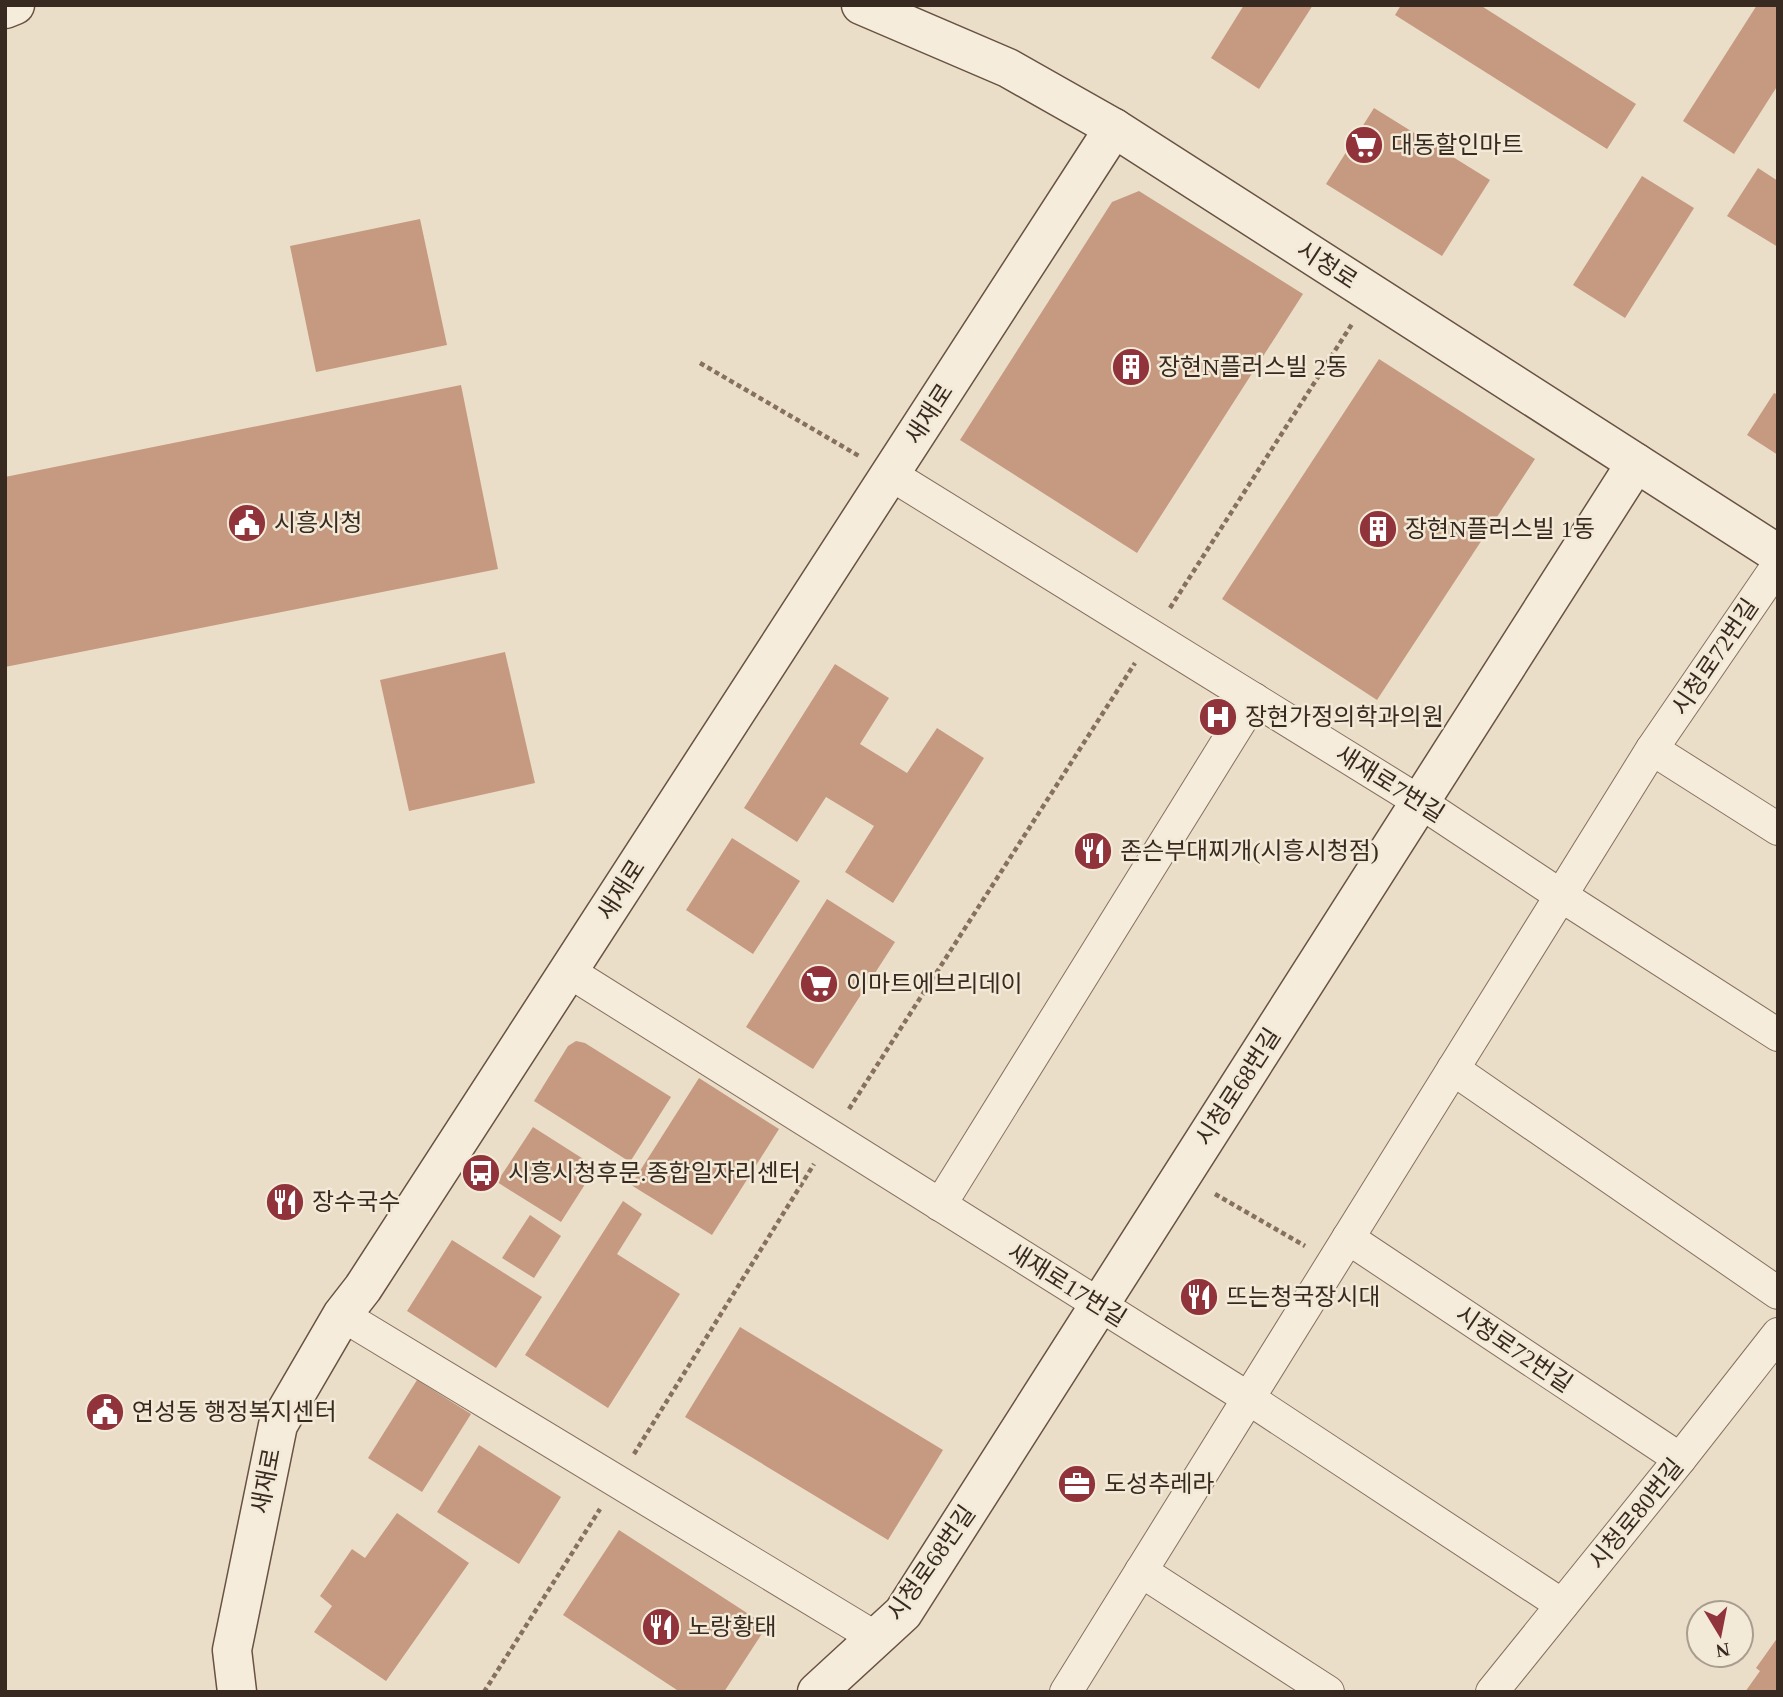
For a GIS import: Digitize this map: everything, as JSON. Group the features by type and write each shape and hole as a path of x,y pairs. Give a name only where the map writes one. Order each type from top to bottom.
{"street":[{"path":"5,9 15,5"},
{"name":"시청로","path":"861,5 1008,68 1114,128 1778,554"},
{"name":"새재로","path":"237,1692 232,1650 278,1425 342,1315 363,1288 1114,128"},
{"name":"시청로68번길","path":"817,1692 903,1613 1636,463"},
{"name":"새재로7번길","path":"890,474 1420,802 1778,1035"},
{"name":"시청로72번길","path":"1066,1692 1652,748 1778,565"},
{"path":"940,1205 1254,699"},
{"path":"1652,748 1778,829"},
{"name":"새재로17번길","path":"568,971 1248,1398 1562,1605"},
{"path":"1453,1069 1778,1293"},
{"name":"시청로72번길","path":"1340,1251 1680,1459"},
{"path":"342,1315 876,1638"},
{"name":"시청로80번길","path":"1492,1692 1778,1334"},
{"path":"1141,1571 1328,1692"}],"path":[{"path":"484,1692 832,1136 1371,294"},
{"path":"700,363 890,474"},
{"path":"1182,1175 1340,1251"}],"building":[{"path":"1244,5 1313,5 1259,89 1211,58"},
{"path":"1401,5 1480,5 1636,104 1607,149 1395,15"},
{"path":"1757,5 1778,5 1778,85 1734,154 1683,121"},
{"path":"1374,108 1490,180 1442,256 1326,184"},
{"path":"1758,168 1778,181 1778,247 1727,216"},
{"path":"1642,176 1694,208 1625,318 1573,285"},
{"name":"장현N플러스빌 2동","path":"1139,191 1303,294 1137,553 960,440 1112,202"},
{"path":"420,219 447,345 316,372 290,246"},
{"name":"장현N플러스빌 1동","path":"1379,359 1535,459 1377,700 1222,599"},
{"name":"시흥시청","path":"461,385 498,569 5,667 5,477"},
{"path":"1774,393 1778,395 1778,455 1747,435"},
{"path":"505,652 535,783 409,811 380,680"},
{"path":"835,664 889,698 860,744 907,773 937,728 984,758 893,903 845,872 874,826 826,797 797,842 744,808"},
{"path":"732,838 800,881 753,954 686,910"},
{"path":"827,899 895,942 813,1069 746,1027"},
{"path":"576,1041 585,1043 671,1097 630,1162 534,1101 568,1046"},
{"path":"699,1078 779,1129 712,1235 631,1185"},
{"path":"533,1127 596,1167 561,1222 497,1182"},
{"path":"623,1201 642,1214 617,1254 680,1294 608,1408 525,1355"},
{"path":"530,1215 561,1236 534,1278 502,1258"},
{"path":"452,1240 542,1297 496,1368 407,1311"},
{"path":"740,1327 943,1450 888,1540 685,1417"},
{"path":"417,1380 471,1414 422,1492 368,1458"},
{"path":"479,1445 561,1497 519,1564 437,1512"},
{"path":"397,1513 469,1563 386,1681 314,1632 332,1606 320,1596 352,1549 365,1558"},
{"path":"619,1530 767,1626 724,1692 680,1692 563,1615"},
{"path":"1778,1637 1778,1692 1745,1692 1760,1671 1756,1668"}],"place":[{"name":"대동할인마트","path":"1364,145"},
{"name":"장현N플러스빌 2동","path":"1131,367"},
{"name":"시흥시청","path":"247,523"},
{"name":"장현N플러스빌 1동","path":"1378,529"},
{"name":"장현가정의학과의원","path":"1218,717"},
{"name":"존슨부대찌개(시흥시청점)","path":"1093,851"},
{"name":"이마트에브리데이","path":"819,984"},
{"name":"시흥시청후문.종합일자리센터","path":"481,1173"},
{"name":"장수국수","path":"285,1202"},
{"name":"뜨는청국장시대","path":"1199,1297"},
{"name":"연성동 행정복지센터","path":"105,1412"},
{"name":"도성추레라","path":"1077,1484"},
{"name":"노랑황태","path":"661,1627"}]}
